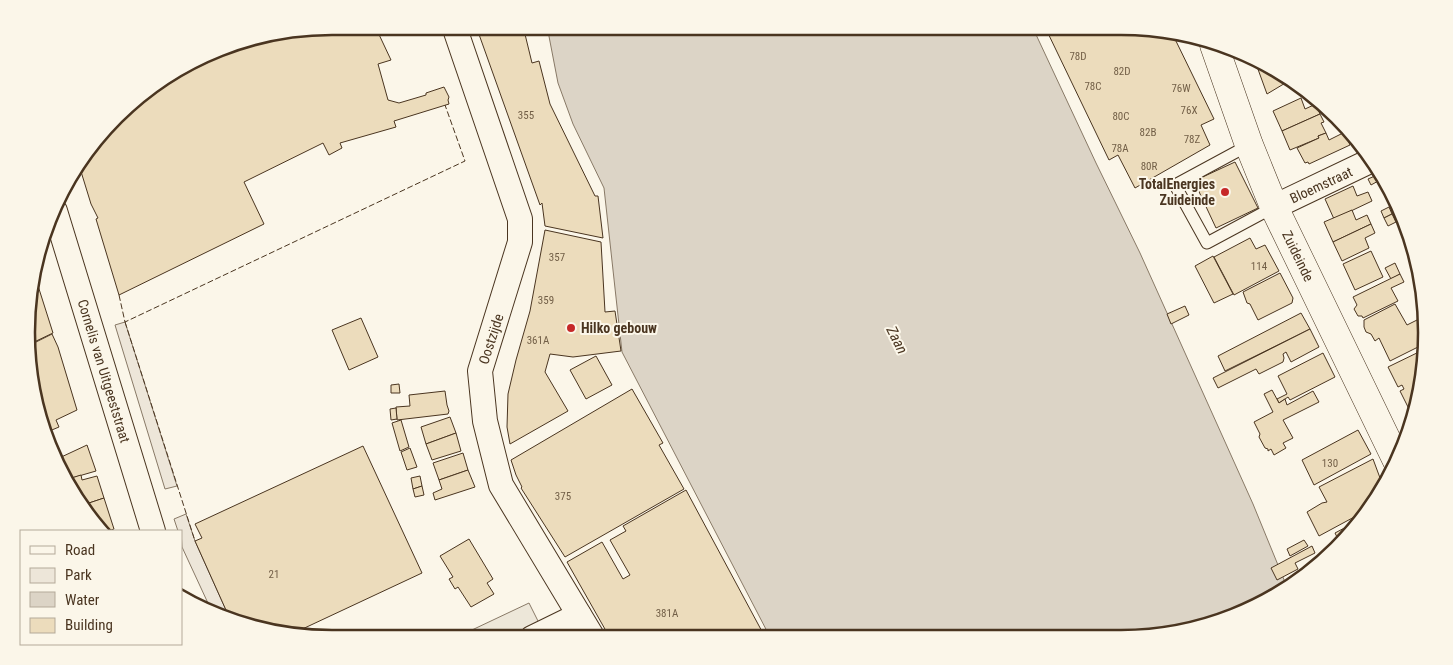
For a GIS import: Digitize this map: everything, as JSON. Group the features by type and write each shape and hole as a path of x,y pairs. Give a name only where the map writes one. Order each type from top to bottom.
{"street":[{"name":"Oostzijde","path":"457,35 520,219 520,242 480,371 485,421 501,485 588,630"},
{"name":"Zuideinde","path":"1216,51 1249,145 1274,207 1392,452"},
{"name":"Bloemstraat","path":"1274,207 1365,163"},
{"name":"Cornelis van Uitgeeststraat","path":"58,218 152,530"},
{"path":"548,630 579,614"}],"lane":[{"path":"1249,145 1175,185 1207,243 1274,207"}],"green space":[{"path":"125,322 177,486 165,489 115,325"},
{"path":"186,514 195,541 226,610 207,602 182,547 182,530 178,530 174,519"}],"shaded area":[{"path":"529,603 540,625 529,630 472,630"}],"water":[{"name":"Zaan","path":"549,35 1036,35 1140,253 1253,504 1284,581 1252,599 1216,614 1179,624 1140,629 766,630 622,352 604,188 573,124 558,83"}],"building":[{"path":"379,35 391,60 378,64 388,100 399,103 426,95 426,93 444,87 449,97 449,104 394,121 396,127 340,143 342,148 329,155 323,143 244,182 264,224 119,295 96,219 98,218 91,204 81,173 96,151 122,122 151,96 184,75 219,58 256,45 313,36"},
{"path":"479,35 525,35 532,63 539,61 550,104 595,196 598,196 603,238 545,226 542,203 540,205"},
{"path":"1049,35 1120,35 1176,41 1214,119 1201,125 1210,145 1135,188 1118,155 1109,160"},
{"path":"1258,69 1284,84 1267,94"},
{"path":"1301,98 1305,109 1313,105 1320,114 1282,131 1273,111"},
{"path":"1320,114 1324,122 1321,123 1326,133 1318,136 1319,138 1290,150 1282,131"},
{"path":"1326,133 1329,140 1342,134 1350,145 1309,164 1308,162 1305,163 1297,148"},
{"path":"1235,162 1258,208 1216,228 1194,181"},
{"path":"1374,177 1377,182 1371,185 1368,179"},
{"path":"1353,186 1357,196 1368,192 1372,201 1334,219 1325,199"},
{"path":"1389,207 1392,214 1384,218 1381,211"},
{"path":"1352,210 1356,220 1367,215 1371,224 1333,242 1324,222"},
{"path":"1392,214 1396,222 1388,226 1384,218"},
{"path":"1371,224 1375,233 1365,238 1369,248 1342,261 1333,242"},
{"name":"Hilko gebouw","path":"545,230 601,242 605,312 615,311 621,351 573,357 550,354 545,372 568,411 510,444 507,427 508,394 530,311"},
{"path":"1250,238 1256,249 1265,245 1279,271 1234,295 1214,257"},
{"path":"1371,251 1383,277 1355,290 1343,264"},
{"path":"1213,256 1233,294 1214,303 1195,266"},
{"path":"1395,263 1400,274 1391,279 1385,268"},
{"path":"1280,273 1293,298 1292,303 1258,320 1250,304 1247,303 1243,292"},
{"path":"1400,274 1404,282 1391,288 1398,301 1363,318 1358,316 1354,309 1357,305 1353,297"},
{"path":"39,288 53,333 35,341"},
{"path":"1395,304 1407,325 1417,320 1417,347 1390,361 1379,338 1375,341 1371,334 1366,332 1364,320"},
{"path":"1185,306 1189,315 1171,324 1167,314"},
{"path":"1301,313 1310,329 1225,371 1218,356"},
{"path":"361,318 378,357 349,370 332,330"},
{"path":"1310,329 1319,347 1291,362 1286,352 1283,354 1283,362 1259,374 1256,369 1218,388 1213,378"},
{"path":"52,334 58,347 77,410 56,420 59,427 52,430 41,391 36,342"},
{"path":"1323,353 1335,377 1290,400 1288,397 1279,403 1277,399 1287,394 1278,376"},
{"path":"1417,353 1408,408 1400,391 1404,389 1402,385 1398,387 1388,367"},
{"path":"596,356 612,385 586,399 570,370"},
{"path":"399,384 400,393 391,393 391,385"},
{"path":"632,389 663,443 659,445 684,489 565,557 521,488 511,460"},
{"path":"1272,390 1279,403 1285,399 1287,405 1313,391 1319,402 1283,420 1293,438 1283,443 1286,448 1274,455 1271,449 1268,451 1265,448 1254,422 1273,412 1264,394"},
{"path":"445,391 448,414 397,420 396,407 410,406 409,395"},
{"path":"396,408 397,419 391,420 390,409"},
{"path":"450,417 456,433 426,444 421,427"},
{"path":"401,420 409,447 400,451 392,423"},
{"path":"1358,430 1371,454 1314,485 1302,460"},
{"path":"456,433 461,451 432,460 426,444"},
{"path":"87,445 96,471 73,478 63,456"},
{"path":"363,446 422,573 304,628 274,624 226,610 195,541 202,538 195,524"},
{"path":"410,448 417,467 407,470 401,452"},
{"path":"463,453 468,470 439,480 433,463"},
{"path":"1373,459 1380,478 1355,517 1319,536 1307,512 1327,502 1319,487"},
{"path":"468,470 475,487 435,500 433,493 442,489 439,480"},
{"path":"81,475 82,480 97,476 104,498 89,503 73,477"},
{"path":"420,476 422,486 413,489 411,478"},
{"path":"422,486 424,495 415,497 413,489"},
{"path":"686,490 761,630 605,630 567,562 602,542 623,579 630,575 610,540 626,531 623,526"},
{"path":"104,498 114,529 110,530 89,503"},
{"path":"1345,528 1337,537 1335,533"},
{"path":"469,539 493,579 487,583 494,594 471,607 458,587 455,589 449,579 453,577 440,556"},
{"path":"1304,540 1308,546 1290,556 1287,549"},
{"path":"1312,546 1315,553 1295,563 1298,569 1277,580 1271,568"}],"fence":[{"path":"119,295 125,322 465,161 445,105"},
{"path":"125,322 195,541"}],"place":[{"name":"TotalEnergies Zuideinde","path":"1225,192"},
{"name":"Hilko gebouw","path":"571,328"}]}
